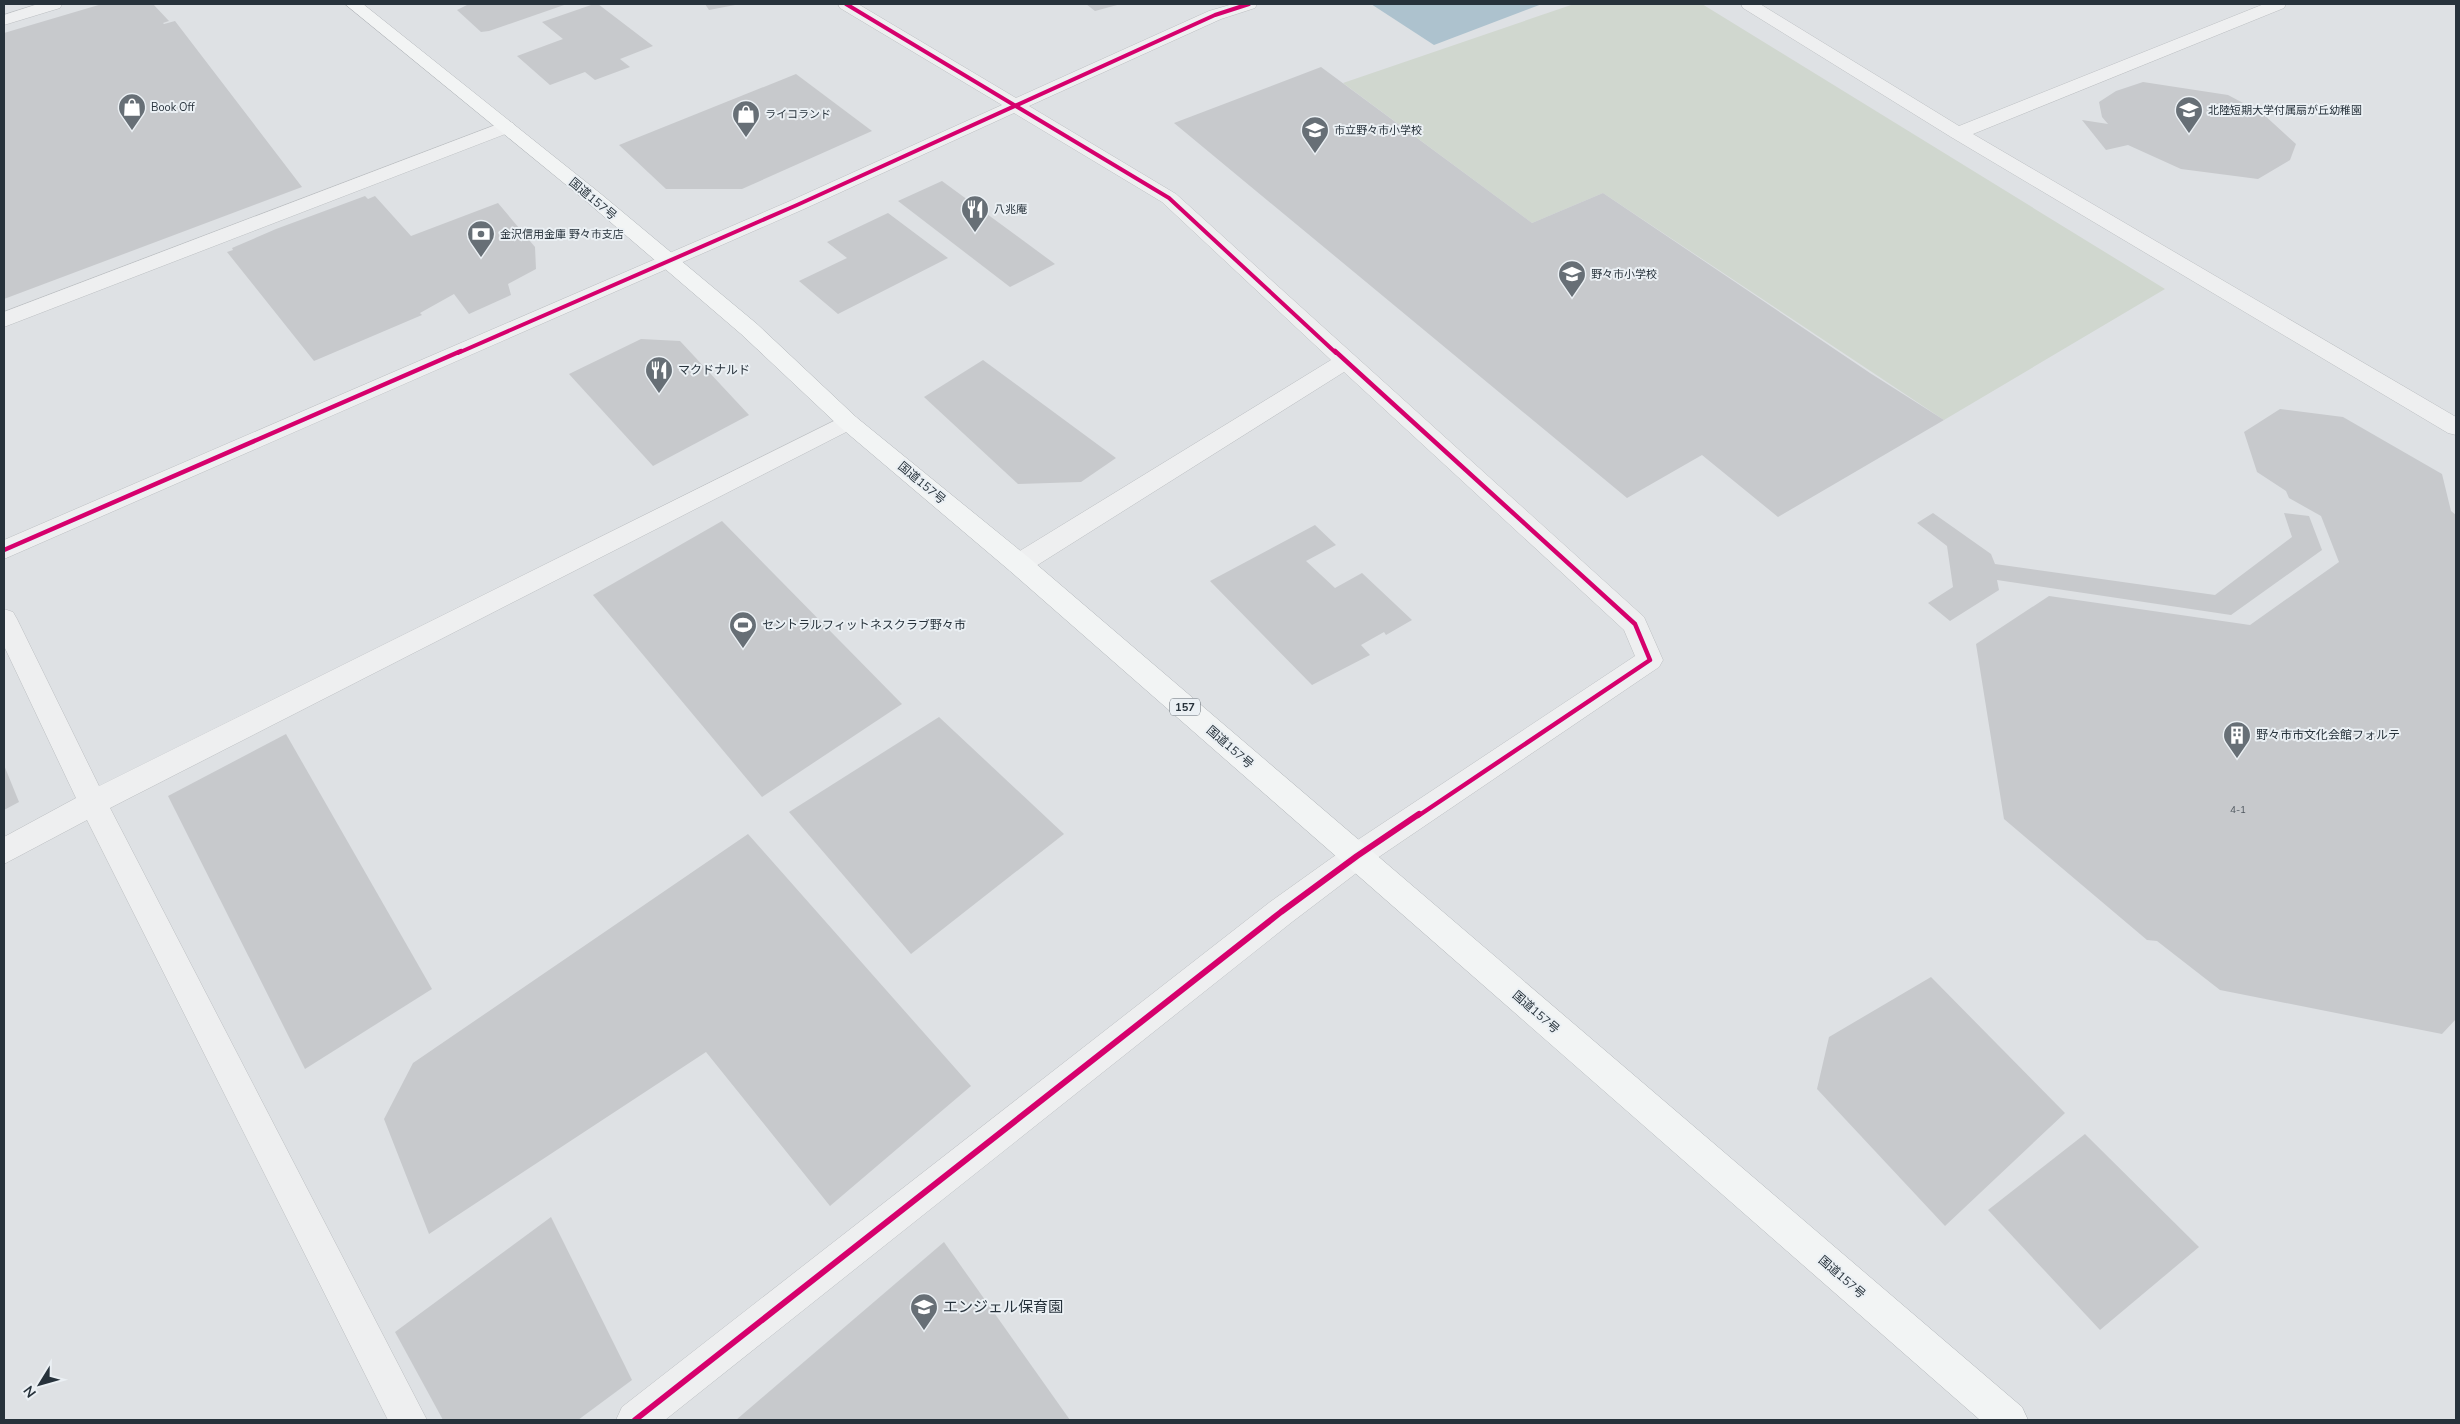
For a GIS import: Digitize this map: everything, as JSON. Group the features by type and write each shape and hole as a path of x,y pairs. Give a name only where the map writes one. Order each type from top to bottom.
{"highway":[{"name":"国道157号","path":"353,4 594,198 666,261 749,329 848,422 1019,564 2008,1420"}],"street":[{"path":"4,20 54,4"},
{"path":"635,1420 1281,912 1357,856 1650,660 1635,624 1345,362 1169,198 846,4"},
{"path":"4,550 1015,107 1215,15 1248,4"},
{"path":"1749,4 1958,134 2456,426"},
{"path":"1958,134 2278,4"},
{"path":"4,320 506,127"},
{"path":"1019,564 1345,362"},
{"path":"4,851 93,803 848,422"},
{"path":"4,619 93,803 408,1420"}],"shaded area":[{"path":"1574,4 1702,4 2165,289 1944,420 1603,193 1532,223 1343,83"}],"water":[{"path":"1371,4 1542,4 1434,45"}],"building":[{"name":"Book Off","path":"102,4 153,4 169,21 164,24 175,21 302,187 4,299 4,33"},
{"path":"469,4 567,4 489,31 481,32 457,10"},
{"path":"598,4 653,46 620,59 630,67 595,80 585,72 550,85 517,56 563,39 542,22"},
{"path":"705,4 735,4 735,5 709,10"},
{"path":"1086,4 1121,4 1095,11"},
{"name":"野々市小学校","path":"1321,67 1532,223 1603,193 1870,373 1944,420 1778,517 1702,455 1627,498 1174,123"},
{"name":"ライコランド","path":"796,74 872,131 742,189 666,189 619,145"},
{"name":"北陸短期大学付属扇が丘幼稚園","path":"2143,82 2228,95 2262,113 2296,144 2290,160 2258,179 2181,169 2128,145 2106,150 2082,120 2108,124 2102,117 2099,102 2116,91"},
{"name":"八兆庵","path":"942,181 1055,264 1010,287 898,201"},
{"path":"365,196 368,199 375,196 411,236 498,203 535,247 536,269 508,284 511,295 469,314 454,294 420,313 422,315 314,361 227,252 276,229"},
{"path":"888,213 948,258 838,314 799,281 847,258 827,242"},
{"name":"マクドナルド","path":"641,339 680,341 749,415 653,466 569,374"},
{"path":"983,360 1116,458 1081,482 1018,484 924,397"},
{"name":"野々市市文化会館フォルテ","path":"2280,409 2343,417 2442,474 2451,511 2456,515 2456,1019 2442,1034 2220,990 2157,941 2147,940 2004,819 1976,644 2049,596 2250,625 2339,562 2321,516 2289,498 2286,491 2257,472 2244,432"},
{"path":"1933,513 1991,554 1995,564 2215,595 2292,537 2284,513 2309,516 2322,550 2231,615 1997,580 1999,590 1950,621 1928,603 1953,587 1947,546 1917,523"},
{"name":"セントラルフィットネスクラブ野々市","path":"722,521 902,704 762,797 593,595"},
{"path":"1315,525 1336,545 1306,561 1335,588 1362,573 1412,620 1386,635 1384,632 1361,645 1370,655 1312,685 1210,581"},
{"path":"939,717 1064,834 911,954 789,812"},
{"path":"286,734 432,989 305,1069 168,796"},
{"path":"4,765 19,802 4,810"},
{"path":"748,834 971,1086 830,1206 706,1052 429,1234 384,1119 413,1063"},
{"path":"1931,977 2065,1113 1945,1226 1817,1089 1829,1037"},
{"path":"2085,1134 2199,1247 2100,1330 1988,1210"},
{"path":"551,1217 632,1380 578,1420 443,1420 395,1332"},
{"name":"エンジェル保育園","path":"944,1242 1070,1420 736,1420"}],"cycle path":[{"path":"635,1420 1281,912 1357,856 1650,660 1635,624 1345,361 1169,198 846,4"},
{"path":"4,550 797,205 1215,15 1249,4"}],"place":[{"name":"Book Off","path":"132,131"},
{"name":"北陸短期大学付属扇が丘幼稚園","path":"2189,134"},
{"name":"ライコランド","path":"746,138"},
{"name":"市立野々市小学校","path":"1315,154"},
{"name":"八兆庵","path":"975,233"},
{"name":"金沢信用金庫 野々市支店","path":"481,258"},
{"name":"野々市小学校","path":"1572,298"},
{"name":"マクドナルド","path":"659,394"},
{"name":"セントラルフィットネスクラブ野々市","path":"743,649"},
{"name":"野々市市文化会館フォルテ","path":"2237,759"},
{"name":"エンジェル保育園","path":"924,1331"}]}
